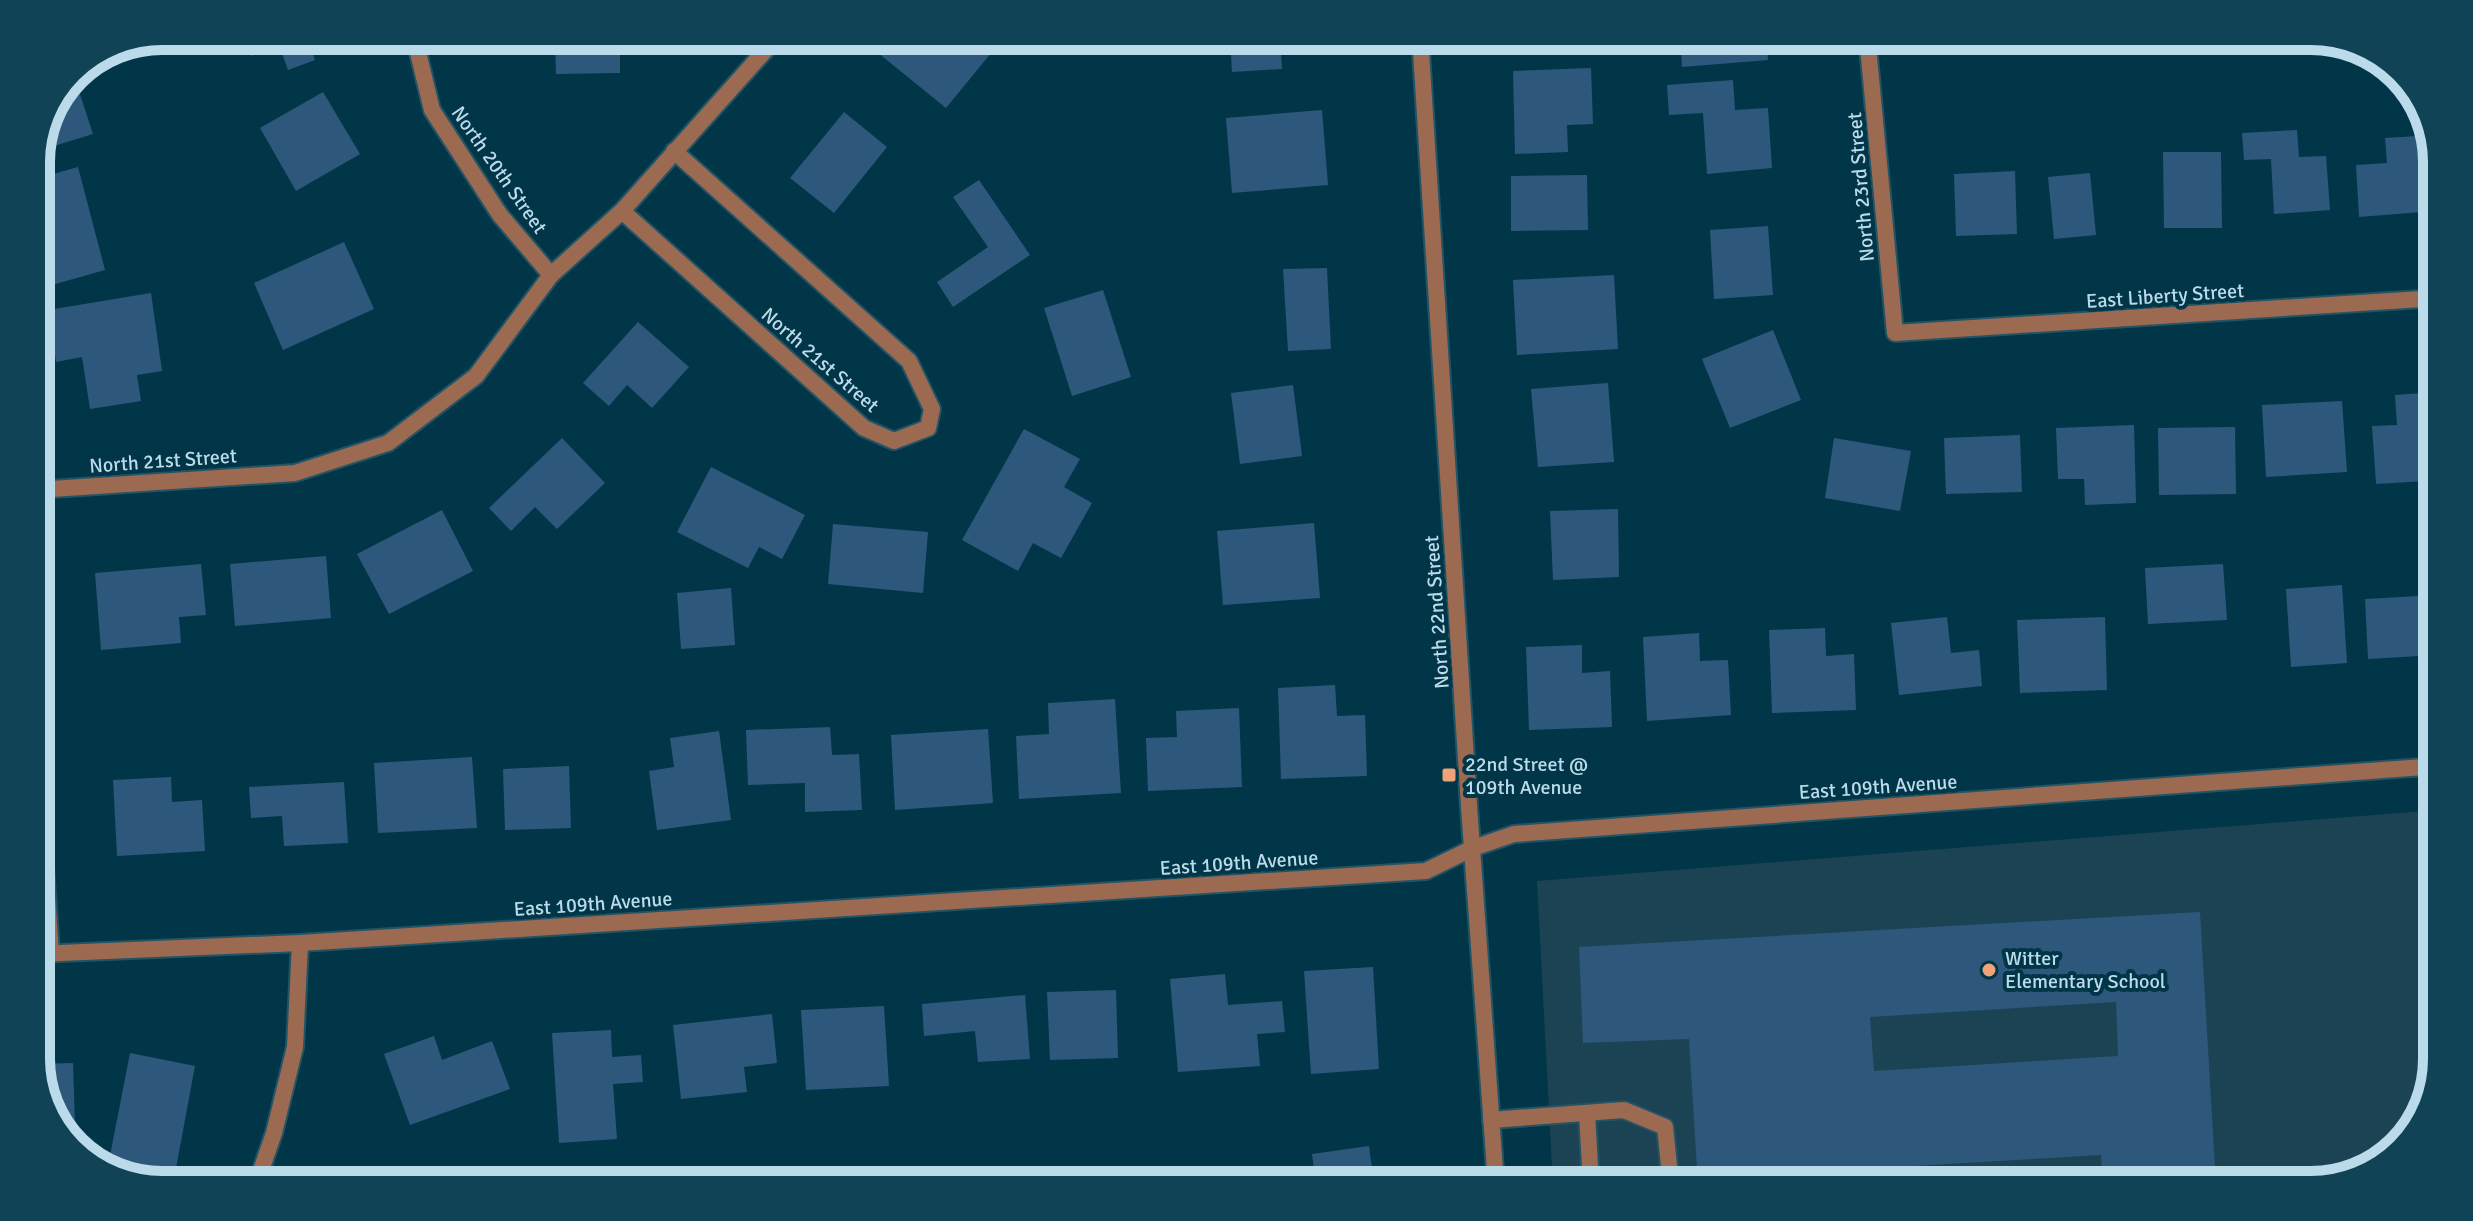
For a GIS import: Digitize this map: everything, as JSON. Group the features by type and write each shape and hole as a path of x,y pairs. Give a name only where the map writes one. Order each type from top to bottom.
{"street":[{"name":"North 20th Street","path":"417,50 432,110 500,215 551,275"},
{"name":"North 21st Street","path":"50,489 295,473 388,443 476,376 551,275 622,211 765,50"},
{"name":"North 22nd Street","path":"1421,50 1495,1171"},
{"name":"North 23rd Street","path":"1868,50 1895,333"},
{"name":"North 21st Street","path":"622,211 864,428 894,441 928,428 932,409 909,361 674,151"},
{"name":"East Liberty Street","path":"1895,333 2423,299"},
{"name":"East 109th Avenue","path":"50,954 300,943 1426,871 1473,848 1514,834 2423,767"},
{"path":"261,1171 274,1133 295,1047 300,943"},
{"path":"1491,1120 1624,1110 1665,1127 1670,1171"},
{"path":"1587,1113 1590,1171"}],"shaded area":[{"name":"Witter Elementary School","path":"2423,811 2421,1081 2404,1121 2379,1148 2354,1162 2326,1170 1552,1171 1537,881"}],"building":[{"path":"250,50 267,50 252,56"},
{"path":"281,50 312,50 315,60 288,70"},
{"path":"555,50 620,50 620,73 556,74"},
{"path":"874,50 994,50 946,108"},
{"path":"1231,50 1281,50 1282,69 1232,72"},
{"path":"1681,50 1767,50 1768,60 1682,67"},
{"path":"1591,68 1593,124 1567,125 1568,152 1515,154 1513,71"},
{"path":"1733,80 1735,110 1768,108 1772,168 1707,174 1703,113 1669,115 1667,85"},
{"path":"78,89 93,134 51,147 62,113"},
{"path":"323,92 360,154 296,191 260,128"},
{"path":"1322,110 1328,185 1232,193 1226,118"},
{"path":"844,112 887,147 834,213 790,178"},
{"path":"2297,130 2299,157 2326,156 2330,210 2274,214 2271,159 2244,160 2242,133"},
{"path":"2417,136 2422,212 2359,217 2356,165 2387,163 2385,138"},
{"path":"2163,152 2221,152 2222,228 2164,228"},
{"path":"78,167 105,270 52,285 50,278 50,175"},
{"path":"2015,171 2017,234 1956,236 1954,174"},
{"path":"2090,173 2096,235 2054,239 2048,177"},
{"path":"1587,175 1588,230 1511,231 1511,176"},
{"path":"979,180 1030,255 953,307 937,282 988,247 953,197"},
{"path":"1768,226 1773,295 1714,299 1710,230"},
{"path":"344,242 374,309 283,350 254,283"},
{"path":"1327,268 1331,349 1288,351 1283,269"},
{"path":"1614,275 1618,349 1517,355 1513,280"},
{"path":"1103,290 1131,377 1072,396 1044,308"},
{"path":"151,293 162,371 137,375 141,401 90,409 82,357 56,362 50,310"},
{"path":"638,322 689,367 652,408 627,385 609,406 583,383"},
{"path":"1773,330 1801,400 1730,428 1702,359"},
{"path":"1608,383 1614,462 1538,467 1531,389"},
{"path":"1293,385 1302,456 1240,464 1231,393"},
{"path":"2423,393 2423,481 2376,484 2372,426 2397,425 2395,395"},
{"path":"2342,401 2347,472 2266,477 2262,405"},
{"path":"2134,425 2136,503 2085,505 2084,479 2058,479 2056,428"},
{"path":"2235,427 2236,494 2159,495 2158,428"},
{"path":"1024,429 1080,459 1064,487 1092,503 1061,558 1033,543 1018,571 962,540"},
{"path":"2020,435 2022,492 1946,494 1944,438"},
{"path":"562,438 605,483 557,529 535,507 511,531 489,508"},
{"path":"1834,438 1911,451 1900,511 1825,498"},
{"path":"711,467 805,515 782,559 759,547 748,568 677,532"},
{"path":"1618,509 1619,577 1553,580 1550,511"},
{"path":"442,510 473,571 389,614 357,554"},
{"path":"1314,523 1320,598 1223,605 1217,531"},
{"path":"833,524 928,532 923,593 828,584"},
{"path":"326,556 331,618 235,626 230,564"},
{"path":"201,564 206,615 179,617 181,643 101,650 95,573"},
{"path":"2223,564 2227,620 2148,624 2145,568"},
{"path":"2342,585 2347,663 2291,667 2286,589"},
{"path":"731,588 735,645 681,649 677,593"},
{"path":"2423,596 2423,656 2368,659 2365,599"},
{"path":"1947,617 1951,653 1979,650 1982,686 1899,695 1891,623"},
{"path":"2105,617 2107,690 2020,693 2017,620"},
{"path":"1825,628 1826,656 1854,654 1856,710 1772,713 1769,630"},
{"path":"1699,633 1700,661 1728,660 1731,715 1647,721 1643,637"},
{"path":"1582,645 1582,673 1610,671 1612,727 1529,730 1526,647"},
{"path":"1335,685 1337,716 1365,715 1367,776 1281,779 1278,688"},
{"path":"1115,699 1121,793 1019,799 1016,736 1049,734 1048,703"},
{"path":"1239,708 1242,787 1148,791 1146,738 1177,737 1176,711"},
{"path":"830,727 832,755 859,754 862,810 805,812 805,783 748,785 746,730"},
{"path":"988,729 993,803 895,810 891,735"},
{"path":"719,731 731,820 657,830 649,771 674,767 670,738"},
{"path":"472,757 477,828 378,833 374,763"},
{"path":"569,766 571,828 505,830 503,769"},
{"path":"171,777 172,802 202,800 205,851 117,856 113,780"},
{"path":"344,782 348,843 284,846 282,816 251,818 249,787"},
{"path":"2200,912 2215,1171 2102,1171 2101,1155 1879,1168 1879,1171 1697,1171 1689,1039 1583,1043 1579,947","holes":["2116,1002 2118,1056 1874,1071 1870,1017"]},
{"path":"1373,967 1379,1069 1311,1074 1304,971"},
{"path":"1225,974 1228,1005 1282,1001 1285,1032 1257,1034 1260,1066 1178,1072 1170,979"},
{"path":"1116,990 1118,1058 1050,1060 1047,992"},
{"path":"1025,995 1030,1059 978,1062 975,1031 924,1036 922,1004"},
{"path":"884,1006 889,1086 806,1090 801,1010"},
{"path":"772,1014 777,1063 744,1067 747,1092 681,1099 673,1025"},
{"path":"611,1030 612,1057 641,1055 643,1082 613,1084 617,1139 559,1143 552,1033"},
{"path":"434,1036 442,1060 492,1041 510,1089 410,1125 384,1054"},
{"path":"130,1053 195,1066 175,1171 140,1169 110,1157"},
{"path":"73,1063 75,1124 69,1121 56,1095 50,1064"},
{"path":"1369,1146 1372,1171 1314,1171 1312,1154"}],"place":[{"name":"22nd Street @ 109th Avenue","path":"1449,775"},
{"name":"Witter Elementary School","path":"1989,970"}]}
